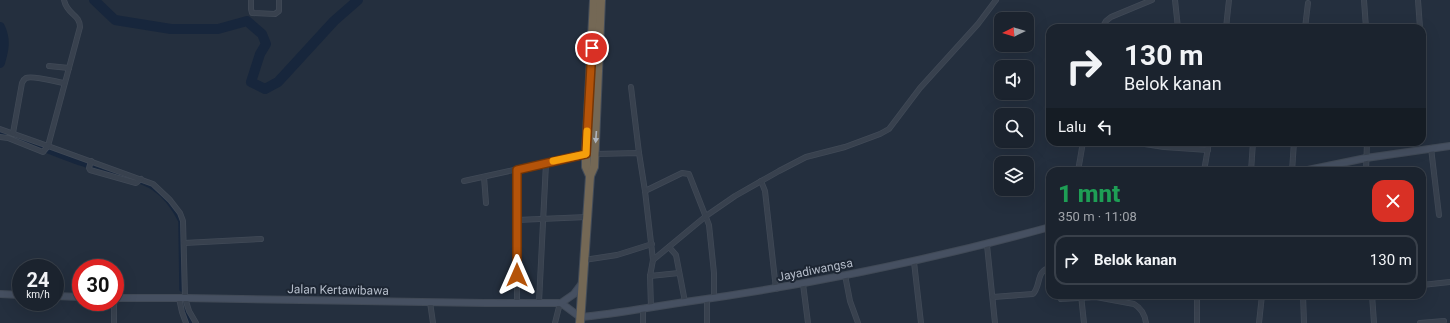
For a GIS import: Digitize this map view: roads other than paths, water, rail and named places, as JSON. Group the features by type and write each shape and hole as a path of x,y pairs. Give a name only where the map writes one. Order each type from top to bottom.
{"highway":[{"path":"590,176 586,168 586,154 594,0"},
{"path":"580,320 590,176 594,167 595,154 601,0"}],"street":[{"path":"0,137 8,138 42,152 46,148 78,35 80,22 78,18 67,9 64,0"},
{"path":"251,0 252,13 275,14 279,11 279,0"},
{"path":"653,260 707,219 761,181 806,157 845,147 880,134 889,129 920,88 978,24 996,0"},
{"path":"1104,24 1111,17 1152,0"},
{"path":"1175,0 1178,24"},
{"path":"1226,24 1229,0"},
{"path":"1364,0 1366,24"},
{"path":"1418,0 1420,24"},
{"path":"1305,24 1308,2"},
{"path":"49,66 69,68"},
{"path":"13,133 24,79 42,78 64,84"},
{"path":"631,87 652,244 653,260 650,276 651,307"},
{"path":"0,129 90,165 139,181"},
{"path":"1079,167 1082,146"},
{"path":"1158,146 1208,150"},
{"path":"1205,167 1209,146"},
{"path":"1251,167 1253,146"},
{"path":"1292,167 1294,146"},
{"path":"1366,167 1367,146"},
{"path":"1322,167 1366,158 1450,146"},
{"path":"1432,148 1439,215"},
{"path":"595,154 639,153"},
{"path":"464,181 586,154"},
{"path":"539,302 546,163"},
{"path":"90,165 90,170 153,184 170,200 180,213 184,225 182,312 186,323"},
{"path":"517,170 517,303"},
{"path":"645,191 682,174 687,173 690,176 707,219 714,273 714,298"},
{"path":"484,177 486,203"},
{"path":"761,181 765,191 776,289"},
{"path":"517,220 587,217"},
{"name":"Jayadiwangsa","path":"580,320 643,308 803,284 914,262 1046,229"},
{"path":"184,243 261,239"},
{"path":"584,260 617,256 652,244"},
{"path":"987,245 995,323"},
{"path":"669,247 675,254 685,302"},
{"path":"914,262 921,323"},
{"path":"993,297 1034,294 1042,273 1046,270"},
{"path":"650,276 679,273"},
{"path":"845,275 850,301 858,323"},
{"path":"556,323 560,303 574,294 583,282"},
{"path":"1426,285 1450,282"},
{"path":"803,284 808,323"},
{"path":"0,294 12,295"},
{"name":"Jalan Kertawibawa","path":"124,298 560,303"},
{"path":"182,298 196,323"},
{"path":"707,299 707,323"},
{"path":"1081,299 1084,323"},
{"path":"1106,299 1134,304 1144,315 1146,323"},
{"path":"1197,299 1197,323"},
{"path":"1259,323 1262,299"},
{"path":"1303,299 1304,323"},
{"path":"1372,299 1374,323"},
{"path":"430,302 433,323"},
{"path":"560,303 580,320"},
{"path":"643,308 643,323"},
{"path":"114,311 114,323"},
{"path":"1420,323 1444,321"}],"waterway":[{"path":"94,0 115,20 171,29 218,29 247,21 262,34 266,44 260,54 251,82 265,89 278,82 334,21 358,0"},
{"path":"0,27 4,45 0,63"},
{"path":"0,133 76,161 147,184 162,194 181,221 182,289"},
{"path":"184,311 190,323"}]}
